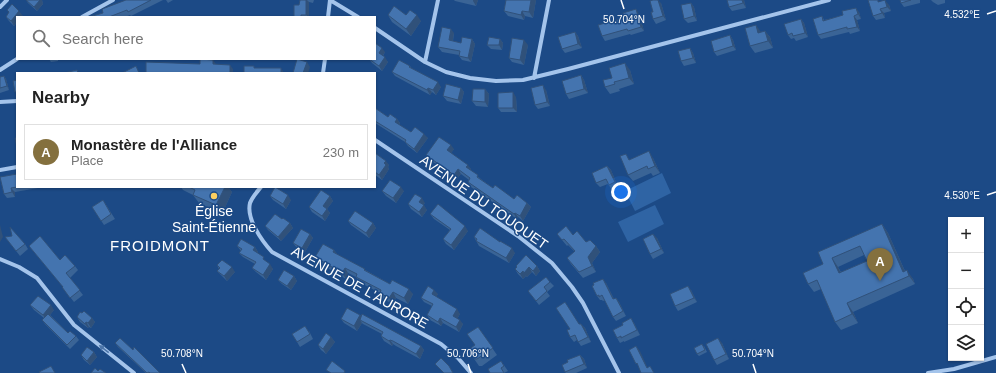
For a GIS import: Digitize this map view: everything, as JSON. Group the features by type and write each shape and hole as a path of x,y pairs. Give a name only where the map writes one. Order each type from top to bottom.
{"street":[{"path":"0,7 7,0"},
{"path":"84,16 113,0"},
{"path":"328,16 330,0 356,16"},
{"path":"425,62 438,0"},
{"path":"534,78 549,0"},
{"path":"376,29 425,62 446,72 470,78 496,81 523,80 829,0"},
{"path":"0,70 16,60"},
{"path":"323,72 325,60"},
{"path":"0,102 16,101"},
{"name":"AVENUE DU TOUQUET","path":"376,141 518,236 552,264 572,287 584,304 619,373"},
{"path":"0,170 16,167"},
{"name":"AVENUE DE L'AURORE","path":"259,188 251,201 251,212 259,235 272,252 441,344 458,358 471,373"},
{"path":"0,259 19,267 36,278 74,325 134,373"},
{"path":"928,373 954,369 996,357"}],"shaded area":[{"path":"662,173 671,193 635,211 625,191"},
{"path":"655,205 664,224 628,242 618,222"}],"building":[{"path":"26,0 40,0 34,7"},
{"path":"126,0 151,0 128,12 127,10 112,16 92,16 103,13 102,9"},
{"path":"300,0 306,0 306,15 294,16 294,5 299,5"},
{"path":"506,0 531,0 529,12 522,11 521,15 504,11"},
{"path":"658,0 663,16 653,19 650,1"},
{"path":"727,0 742,0 743,3 729,7"},
{"path":"868,0 878,0 878,2 885,0 887,7 880,9 882,13 873,16"},
{"path":"900,0 911,0 901,3"},
{"path":"691,3 694,16 684,19 681,5"},
{"path":"12,4 19,11 11,21 6,17 9,12 7,10"},
{"path":"394,6 406,15 410,10 417,15 406,29 388,15"},
{"path":"856,8 858,14 854,16 857,27 847,29 847,27 818,35 813,19 822,16 823,21 843,15 842,11"},
{"path":"636,9 641,27 602,36 598,25 624,18 623,13"},
{"path":"801,19 805,33 793,36 792,33 788,35 784,24"},
{"path":"756,25 758,33 765,31 768,41 750,46 745,28"},
{"path":"442,27 451,29 449,40 461,43 462,37 472,39 468,58 459,56 460,51 438,47"},
{"path":"575,32 578,44 562,49 558,37"},
{"path":"730,35 733,46 714,52 711,41"},
{"path":"489,37 500,39 499,45 487,45"},
{"path":"512,38 524,40 520,60 509,58"},
{"path":"376,44 382,48 379,53 385,57 379,66 370,60 376,60"},
{"path":"690,48 693,58 681,61 678,51"},
{"path":"200,60 213,60 213,64 230,65 230,72 146,72 146,62 200,64"},
{"path":"297,60 307,62 303,72 293,72"},
{"path":"399,60 438,82 433,90 428,88 427,90 392,72"},
{"path":"625,63 629,78 614,82 615,84 605,87 603,80 612,78 609,68"},
{"path":"136,66 139,72 124,72"},
{"path":"244,66 254,66 254,68 281,68 281,72 244,72"},
{"path":"581,75 584,89 566,94 562,81"},
{"path":"4,76 7,86 0,88 0,77"},
{"path":"16,80 16,92 15,92 13,81"},
{"path":"446,84 461,88 458,100 443,96"},
{"path":"543,85 547,102 535,105 531,88"},
{"path":"473,89 485,89 485,102 472,101"},
{"path":"513,92 513,108 498,108 498,93"},
{"path":"376,109 388,117 390,114 397,119 395,122 411,132 415,127 424,134 414,149 405,142 406,140 376,122"},
{"path":"439,137 451,145 447,150 468,165 466,167 478,175 477,177 493,188 495,185 514,199 517,195 527,203 520,216 515,213 514,214 468,182 470,178 458,169 454,175 426,155"},
{"path":"649,151 655,166 648,169 647,166 628,175 620,156 626,154 629,160"},
{"path":"376,154 386,161 384,163 386,165 379,175 376,173"},
{"path":"607,166 615,182 609,185 606,179 596,183 592,173"},
{"path":"16,174 16,187 11,188 12,192 4,194 0,177"},
{"path":"390,180 401,187 393,198 382,191"},
{"name":"Église Saint-Étienne","path":"191,188 224,188 216,205 193,195 195,190"},
{"path":"274,188 288,195 283,204 270,196"},
{"path":"321,190 330,196 323,206 327,209 322,216 309,207"},
{"path":"415,194 422,198 419,202 424,205 419,212 408,204"},
{"path":"103,200 111,214 101,221 92,207"},
{"path":"438,204 465,226 451,245 443,239 451,229 430,214"},
{"path":"355,211 373,223 366,233 348,221"},
{"path":"275,214 290,223 278,237 265,226"},
{"path":"882,224 903,272 907,270 909,276 847,303 852,314 835,322 817,280 808,284 803,273 823,264 818,252","holes":["860,246 867,261 839,273 832,258"]},
{"path":"566,226 573,235 577,231 586,242 590,240 596,246 588,257 592,266 579,272 567,258 575,251 557,234"},
{"path":"10,227 25,244 16,251 5,237 12,236"},
{"path":"480,228 500,242 512,248 506,258 476,241 477,239 474,237"},
{"path":"301,229 310,234 302,248 293,243"},
{"path":"653,234 661,249 650,254 643,239"},
{"path":"40,236 60,260 65,255 75,266 66,273 80,290 70,298 63,287 29,246"},
{"path":"241,239 255,247 253,250 264,257 263,259 270,264 263,275 252,268 256,262 239,253 242,249 237,246"},
{"path":"323,244 334,250 333,252 390,284 392,280 409,289 404,298 393,292 389,298 380,293 381,290 356,277 357,274 345,268 342,273 315,257"},
{"path":"526,255 537,266 533,271 529,267 524,273 523,271 520,274 515,269"},
{"path":"222,260 232,267 224,276 217,271 220,268 217,265"},
{"path":"284,270 294,276 287,286 278,280"},
{"path":"546,277 550,282 544,287 547,291 536,301 528,291"},
{"path":"603,279 613,299 616,298 623,311 613,317 602,295 599,297 599,295 597,296 592,286 594,285 593,283"},
{"path":"428,286 434,290 432,294 457,309 453,316 460,320 456,327 440,318 438,322 427,315 433,304 421,298"},
{"path":"688,286 694,298 675,306 670,294"},
{"path":"38,296 51,305 43,315 30,305"},
{"path":"565,302 579,324 581,324 588,337 578,342 575,335 570,337 567,330 570,329 556,308"},
{"path":"347,308 360,315 354,326 341,319"},
{"path":"84,311 92,318 85,324 77,317 80,312 82,313"},
{"path":"48,314 68,333 70,331 76,336 67,345 42,320"},
{"path":"362,314 421,346 416,354 381,336 383,332 360,320"},
{"path":"631,318 637,330 621,338 621,336 617,338 613,330 623,325 622,323"},
{"path":"305,326 310,334 297,342 292,334"},
{"path":"478,327 493,348 475,359 468,350 475,345 467,334"},
{"path":"326,333 331,337 323,349 318,345"},
{"path":"120,338 133,350 134,347 160,373 147,373 115,343"},
{"path":"718,338 726,354 714,360 706,344"},
{"path":"702,344 705,350 697,354 694,348"},
{"path":"636,346 647,368 650,366 654,373 641,373 629,350"},
{"path":"87,347 94,352 87,361 81,355"},
{"path":"580,355 584,364 565,372 562,365 568,362 567,360"},
{"path":"441,358 449,366 453,373 444,373 435,364"},
{"path":"332,361 345,371 344,373 331,373 326,370"},
{"path":"501,361 504,366 501,368 504,373 490,373 488,369"},
{"path":"51,366 55,373 39,372"},
{"path":"95,368 98,371 100,369 106,373 91,373"}],"place":[{"name":"Église Saint-Étienne","path":"214,196"},
{"name":"Monastère de l'Alliance","path":"880,281"}],"district":[{"name":"FROIDMONT","path":"160,246"}]}
